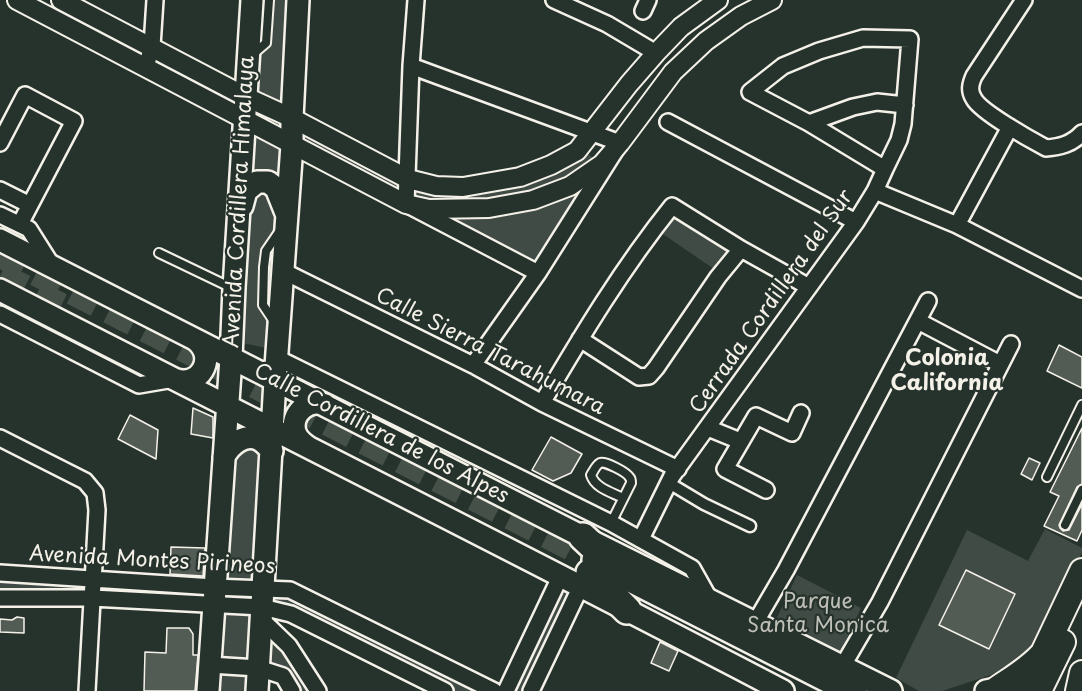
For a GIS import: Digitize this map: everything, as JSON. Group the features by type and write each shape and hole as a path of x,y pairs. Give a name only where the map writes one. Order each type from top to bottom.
{"highway":[{"path":"583,537 603,555 628,589"},
{"path":"992,689 1028,668 1043,652 1082,571"},
{"name":"Calle Cordillera de los Alpes","path":"589,573 848,679"},
{"name":"Calle Cordillera de los Alpes","path":"628,589 821,691"},
{"path":"1039,691 1082,602"},
{"path":"1055,691 1082,638"},
{"path":"1078,691 1082,673"}],"main road":[{"name":"Avenida Cordillera Himalaya","path":"208,691 252,0"},
{"path":"257,691 275,380 284,361 279,329 292,145 298,0"},
{"path":"238,223 246,191 257,182 268,182 276,188 286,217"},
{"name":"Calle Cordillera de los Alpes","path":"0,240 583,537 755,622 848,679 891,691"},
{"name":"Calle Cordillera de los Alpes","path":"0,290 227,406 272,440 310,449 561,575 589,573"},
{"path":"174,379 187,381 194,379 202,371 206,360 205,353 196,340"},
{"path":"310,449 299,440 295,433 295,420 304,406 315,403 325,405"},
{"path":"224,458 230,447 242,439 272,440"},
{"name":"Calle Cordillera de los Alpes","path":"628,589 776,689"},
{"path":"992,689 1014,688 1032,691"}],"street":[{"path":"17,0 538,273"},
{"path":"146,67 152,46 155,0"},
{"path":"406,204 416,0"},
{"path":"554,0 607,24 656,53"},
{"path":"63,24 66,1 246,97 292,118 408,179 436,186 463,187 520,177 551,165 577,151 656,53 681,27 718,0"},
{"path":"406,204 429,209 489,208 533,200 570,186 602,164 673,72 706,42 741,16 772,0"},
{"path":"1020,1 974,76 970,85 971,93 975,102 984,110 1046,148 1080,140"},
{"path":"875,192 899,140 903,124 910,39 863,38 819,51 783,66 750,92 809,123 885,169"},
{"path":"411,66 620,143"},
{"path":"0,142 25,95 74,121 20,225"},
{"path":"809,123 853,107 877,102 905,105"},
{"path":"668,122 856,222"},
{"path":"957,225 1010,127"},
{"path":"473,365 538,273 620,143"},
{"path":"0,190 30,205"},
{"name":"Cerrada Cordillera del Sur","path":"640,539 678,469 856,222 875,192 957,225 1082,289"},
{"path":"542,403 580,339 649,234 672,206 808,288"},
{"path":"0,215 30,229 53,267"},
{"path":"580,339 639,377 649,376 718,277 741,249"},
{"name":"Calle Sierra Tarahumara","path":"283,271 473,365 542,403 678,469"},
{"path":"755,622 786,570 928,302"},
{"path":"0,314 139,385 174,379"},
{"path":"918,321 1000,364"},
{"path":"848,679 880,602 1011,344"},
{"name":"Calle Cordillera de los Alpes","path":"284,361 611,523 692,568 710,600"},
{"path":"766,490 725,469 756,416 792,433 801,413"},
{"path":"708,428 740,441"},
{"path":"0,438 85,481 95,493 97,510 87,691"},
{"path":"669,483 704,504 750,526"},
{"name":"Avenida Montes Pirineos","path":"0,573 93,580 214,596 262,605 291,614 445,691"},
{"path":"531,691 589,573"},
{"path":"506,691 561,575"},
{"name":"Avenida Montes Pirineos","path":"262,605 290,590 494,691"},
{"name":"Avenida Montes Pirineos","path":"0,598 214,596"},
{"path":"262,605 318,691"},
{"path":"210,665 258,668 282,676 292,691"}],"lane":[{"path":"248,57 266,43 269,0"},
{"path":"279,329 263,305 264,267 266,251 286,217"},
{"path":"159,253 234,288"},
{"path":"1047,477 1082,405"},
{"path":"611,523 631,483 630,478 627,474 606,463 598,465 591,475 593,482 623,498"},
{"path":"1065,525 1082,490"}],"green space":[{"path":"259,0 292,0 272,349 237,342"},
{"path":"307,129 442,190 584,152 604,164 536,270 302,144"},
{"path":"674,210 733,249 717,271 657,230"},
{"path":"0,300 155,378 140,379 0,307"},
{"path":"254,446 267,455 254,691 217,691 231,454"},
{"path":"1045,529 1082,548 1082,552 1030,662 942,691 919,691 896,678 967,530 1028,561"},
{"path":"0,573 214,587 214,605 0,598"},
{"path":"561,575 581,586 531,691 506,691"},
{"name":"Parque Santa Monica","path":"797,575 861,608 840,652 776,620"},
{"path":"263,589 290,590 494,691 445,691 262,607"},
{"path":"261,619 318,691 292,691 258,668"}],"building":[{"path":"1059,345 1082,357 1082,388 1047,371"},
{"path":"193,408 213,417 213,438 191,434"},
{"path":"130,415 158,430 156,459 118,439"},
{"path":"1082,428 1082,484 1077,487 1059,525 1063,531 1069,530 1082,504 1082,530 1077,541 1044,526 1059,496 1050,492"},
{"path":"551,437 582,454 571,473 553,481 532,470"},
{"path":"1029,458 1040,463 1032,480 1021,474"},
{"path":"171,547 205,548 203,576 170,574"},
{"path":"966,570 1015,594 989,649 939,625"},
{"path":"17,617 24,618 24,633 0,632 0,619 12,620"},
{"path":"167,628 189,628 193,634 193,655 198,655 195,691 144,691 145,652 166,653"},
{"path":"660,642 678,651 669,671 651,663"}],"tunnel":[{"path":"0,254 596,560"},
{"path":"0,276 66,309"}],"district":[{"name":"Colonia California","path":"947,372"}]}
